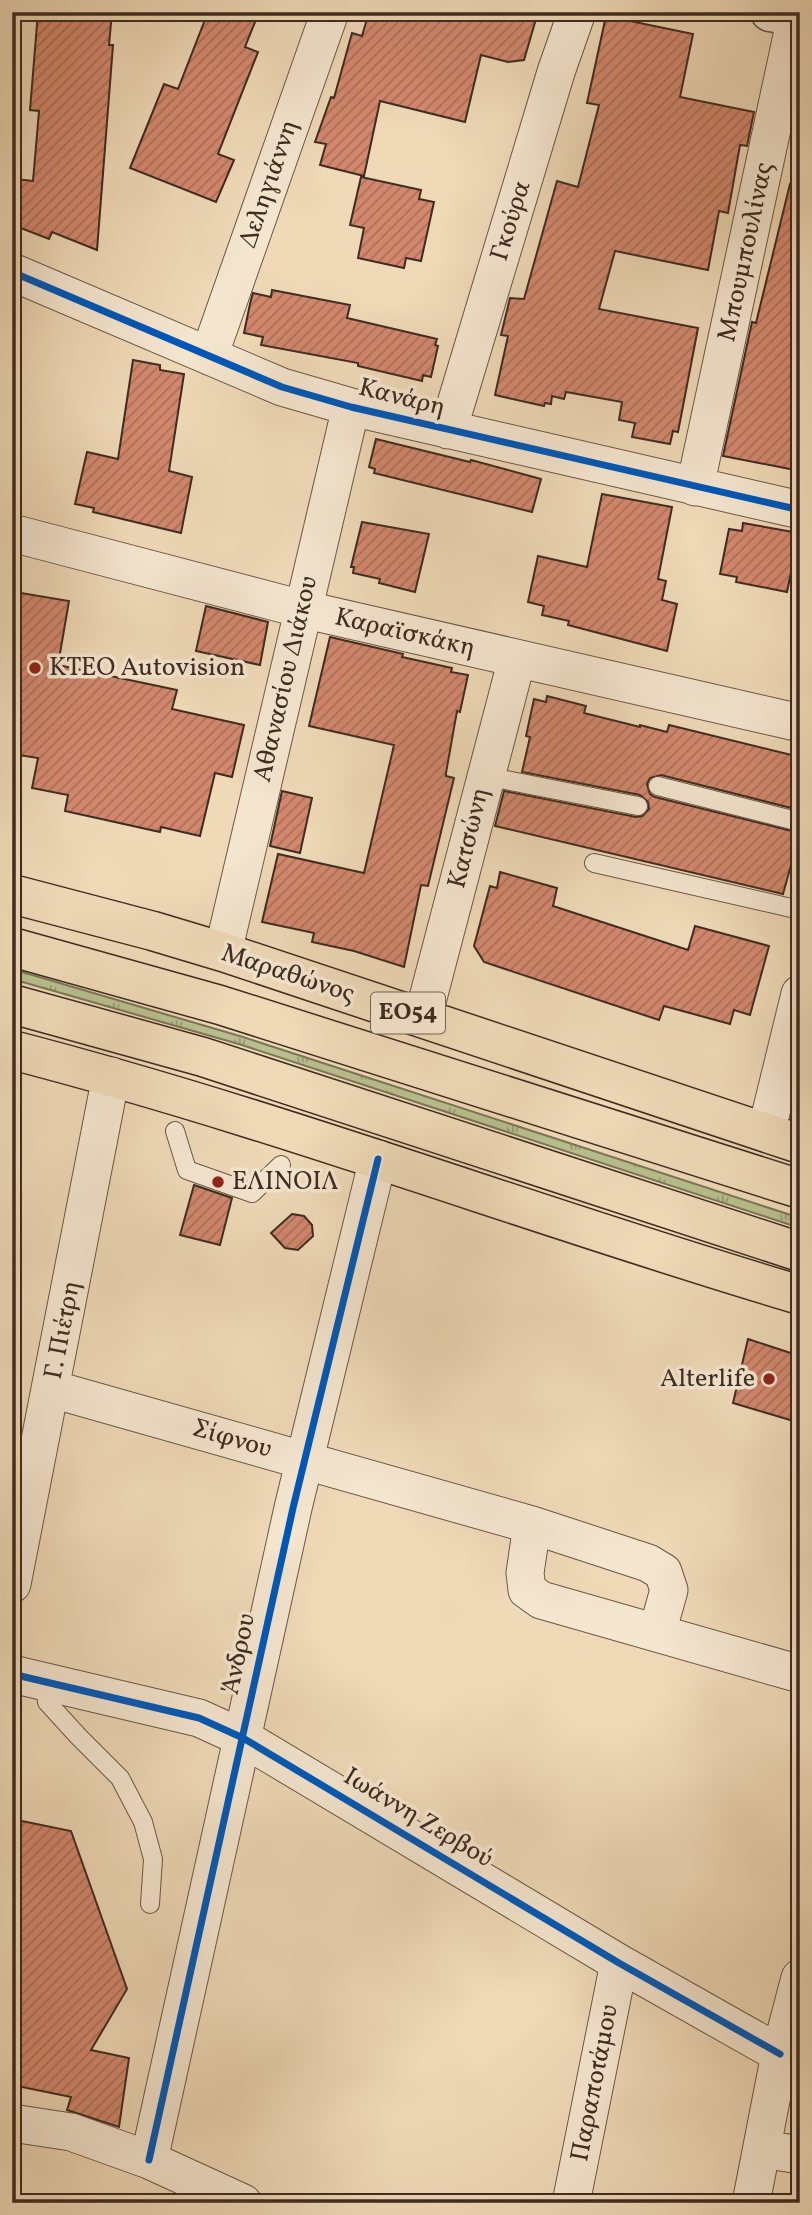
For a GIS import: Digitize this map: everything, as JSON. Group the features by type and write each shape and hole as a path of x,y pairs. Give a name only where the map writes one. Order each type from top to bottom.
{"main road":[{"name":"Μαραθώνος","path":"12,894 223,952 783,1138"},
{"name":"Μαραθώνος","path":"12,947 220,1005 800,1189"},
{"path":"12,1004 203,1056 800,1252"},
{"path":"12,1050 111,1076 379,1159 728,1274 800,1295"}],"street":[{"name":"Δεληγιάννη","path":"209,356 330,12"},
{"name":"Γκούρα","path":"448,430 556,72 577,12"},
{"name":"Μπουμπουλίνας","path":"695,487 788,15"},
{"name":"Κανάρη","path":"12,272 282,387 351,407 800,510"},
{"name":"Αθανασίου Διάκου","path":"223,952 351,407"},
{"name":"Καραϊσκάκη","path":"12,533 302,609 800,723"},
{"name":"Κατσώνη","path":"423,1017 517,659"},
{"path":"783,1138 800,994"},
{"name":"Γ. Πιέτρη","path":"12,1584 111,1076"},
{"name":"Άνδρου","path":"149,2160 305,1459 379,1159"},
{"name":"Σίφνου","path":"52,1389 532,1525 648,1563 663,1572 669,1590 657,1633"},
{"path":"532,1525 525,1573 527,1590 541,1600 800,1674"},
{"name":"Ιωάννη Ζερβού","path":"28,1678 199,1718 243,1738 619,1963 780,2054"},
{"name":"Παραποτάμου","path":"571,2203 619,1963"},
{"path":"751,2203 780,2054 800,1978"},
{"path":"12,2123 71,2132 149,2160 243,2203"},
{"path":"762,2149 800,2155"}],"lane":[{"path":"485,776 638,806"},
{"path":"658,786 800,822"},
{"path":"594,863 800,910"},
{"path":"175,1131 187,1170 251,1193 281,1165"},
{"path":"28,1678 78,1737 120,1777 143,1822 153,1859 150,1904"}],"green space":[{"path":"12,969 243,1037 800,1218 800,1228 242,1045 12,979"}],"building":[{"path":"38,12 112,12 109,45 113,45 97,250 52,232 49,239 13,225 16,179 33,181 39,111 30,110"},
{"path":"208,12 259,12 245,47 258,52 218,154 234,160 216,202 130,168 164,84 178,89"},
{"path":"369,12 538,12 524,60 508,62 481,55 465,122 380,101 364,176 320,165 326,144 315,142 331,97 334,98 352,33 362,36"},
{"path":"606,16 693,34 680,97 754,112 747,146 740,145 728,213 719,211 708,270 615,251 599,309 698,328 678,432 673,431 670,444 632,437 635,423 619,420 622,402 566,392 564,399 552,396 551,404 545,403 544,406 495,395 508,336 501,335 510,298 524,299 557,181 578,187 599,105 587,103"},
{"path":"361,177 421,190 419,199 434,202 421,261 406,258 404,268 358,258 364,228 350,225"},
{"path":"790,184 800,186 800,471 723,456 752,322 756,323"},
{"path":"272,290 350,305 347,318 437,339 431,377 423,375 422,381 358,366 358,363 261,345 263,337 244,333 253,293 271,297"},
{"path":"133,360 160,365 160,370 184,374 169,471 192,477 181,533 93,512 94,508 75,504 87,452 118,459"},
{"path":"376,439 541,479 532,512 374,473 375,469 369,467"},
{"path":"602,494 672,507 658,579 666,581 662,600 677,604 667,651 568,625 569,621 542,615 544,606 528,602 538,556 587,567"},
{"path":"362,522 429,534 415,592 379,583 380,579 353,573 354,567 351,567"},
{"path":"743,523 799,533 787,592 736,582 737,577 720,574 729,529 742,531"},
{"path":"21,593 69,601 58,665 177,690 172,709 244,725 232,777 215,773 200,836 161,827 160,832 65,811 68,795 32,788 38,758 12,754 12,645"},
{"path":"206,606 268,622 260,665 196,651"},
{"path":"330,637 403,654 402,657 452,668 451,672 468,675 460,712 457,711 446,773 446,776 454,778 428,886 421,885 404,967 354,951 312,942 314,933 262,922 278,854 364,873 394,745 309,726"},
{"path":"547,696 586,706 584,713 640,727 667,732 669,725 800,757 799,810 661,775 650,778 647,784 650,794 655,797 800,833 783,894 495,826 504,791 636,817 642,816 649,809 648,802 640,795 522,772 530,737 526,736 534,699 546,702"},
{"path":"282,791 312,798 300,853 270,846"},
{"path":"500,872 557,888 553,906 688,950 695,926 769,946 750,1015 734,1010 730,1024 664,1006 659,1020 484,962 474,946 490,886 497,888"},
{"path":"194,1185 232,1198 220,1245 180,1235"},
{"path":"292,1214 304,1216 312,1225 313,1236 298,1250 285,1248 271,1233"},
{"name":"Alterlife","path":"748,1339 800,1356 800,1423 733,1403"},
{"path":"12,1819 71,1831 127,1989 91,2050 129,2058 119,2127 67,2110 71,2097 12,2085"}],"cycle path":[{"path":"12,272 282,387 351,407 800,510"},
{"path":"149,2160 293,1508 378,1159"},
{"path":"12,1674 199,1718 243,1738 619,1963 780,2054"}],"place":[{"name":"ΚΤΕΟ Autovision","path":"35,668"},
{"name":"ΕΛΙΝΟΙΛ","path":"218,1182"},
{"name":"Alterlife","path":"769,1379"}]}
